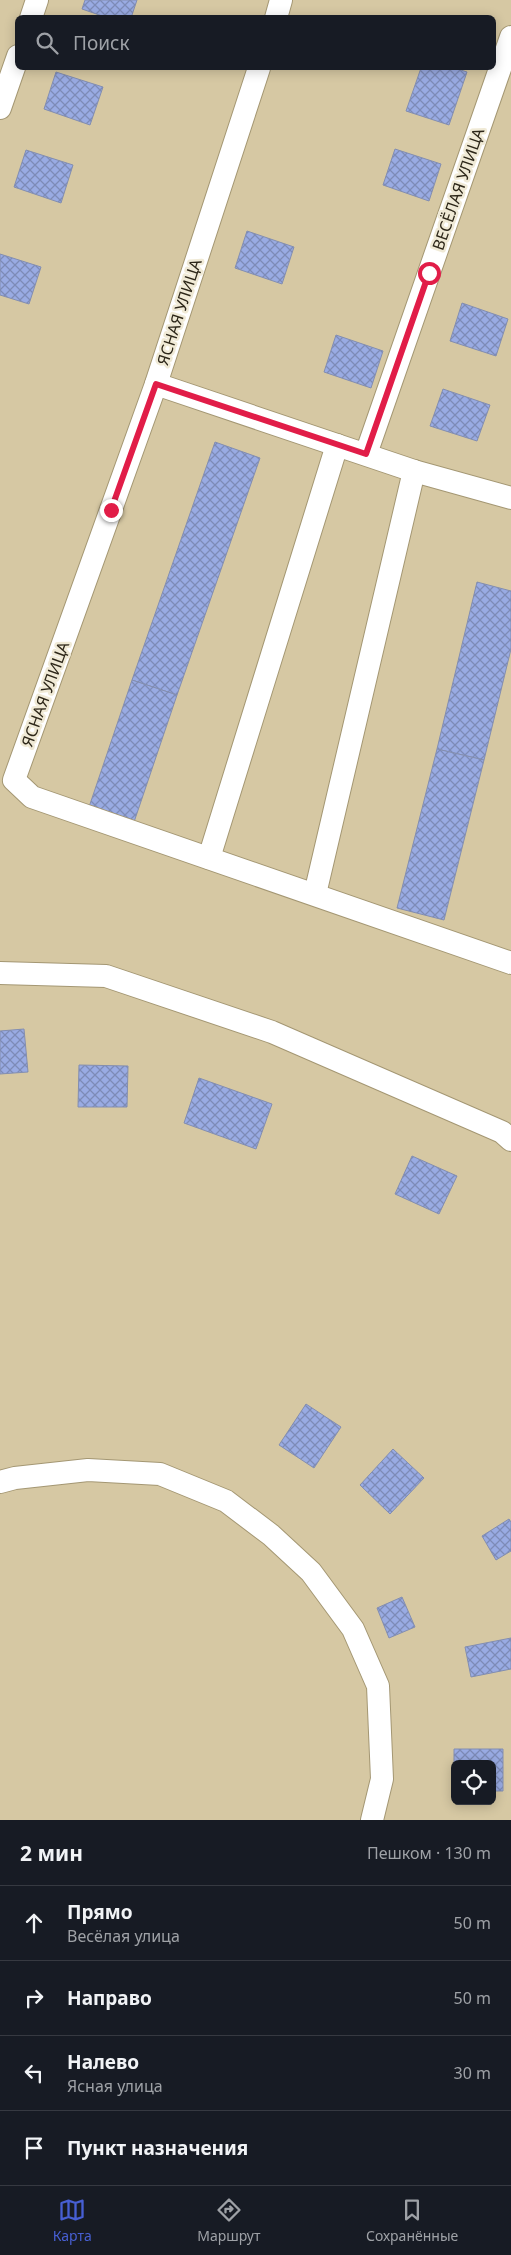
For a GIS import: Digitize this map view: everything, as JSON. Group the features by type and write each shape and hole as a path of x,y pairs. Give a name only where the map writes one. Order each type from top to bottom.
{"street":[{"path":"32,15 37,0"},
{"path":"277,15 282,0"},
{"name":"ВЕСЁЛАЯ УЛИЦА","path":"366,454 511,37"},
{"path":"0,108 15,65"},
{"name":"ЯСНАЯ УЛИЦА","path":"209,858 32,797 14,780 156,384 258,70"},
{"path":"156,384 414,471 511,498"},
{"path":"337,444 209,858 511,963"},
{"path":"315,894 414,471"},
{"path":"0,973 106,976 272,1032 502,1132 511,1140"},
{"path":"0,1482 15,1478 88,1470 160,1474 226,1502 271,1535 311,1572 353,1629 378,1686 382,1778 372,1820"}],"building":[{"path":"85,0 137,0 132,15 99,15 82,9"},
{"path":"420,70 461,70 467,72 449,125 406,111"},
{"path":"56,72 103,87 90,125 44,109"},
{"path":"395,149 441,164 429,201 383,185"},
{"path":"26,150 73,165 61,203 14,187"},
{"path":"247,231 294,247 282,284 235,268"},
{"path":"0,254 41,267 29,304 0,295"},
{"path":"462,303 508,319 496,356 450,341"},
{"path":"336,335 383,351 371,388 324,372"},
{"path":"443,389 490,405 477,441 430,426"},
{"path":"215,442 260,458 177,695 132,680"},
{"path":"477,582 511,591 511,649 484,760 437,749"},
{"path":"132,680 177,695 133,825 88,810"},
{"path":"437,749 484,760 444,920 397,908"},
{"path":"24,1029 28,1072 0,1074 0,1031"},
{"path":"79,1065 128,1066 127,1107 78,1107"},
{"path":"199,1078 272,1104 256,1149 184,1123"},
{"path":"412,1156 457,1176 439,1214 395,1194"},
{"path":"306,1404 341,1427 314,1468 279,1445"},
{"path":"393,1449 424,1478 390,1514 360,1485"},
{"path":"509,1519 511,1522 511,1551 496,1560 482,1536"},
{"path":"402,1597 415,1627 389,1638 377,1608"},
{"path":"511,1638 511,1669 471,1677 465,1647"},
{"path":"454,1749 503,1749 503,1791 496,1791 496,1760 454,1760"}],"route":[{"path":"111,510 156,384 366,454 429,273"}]}
